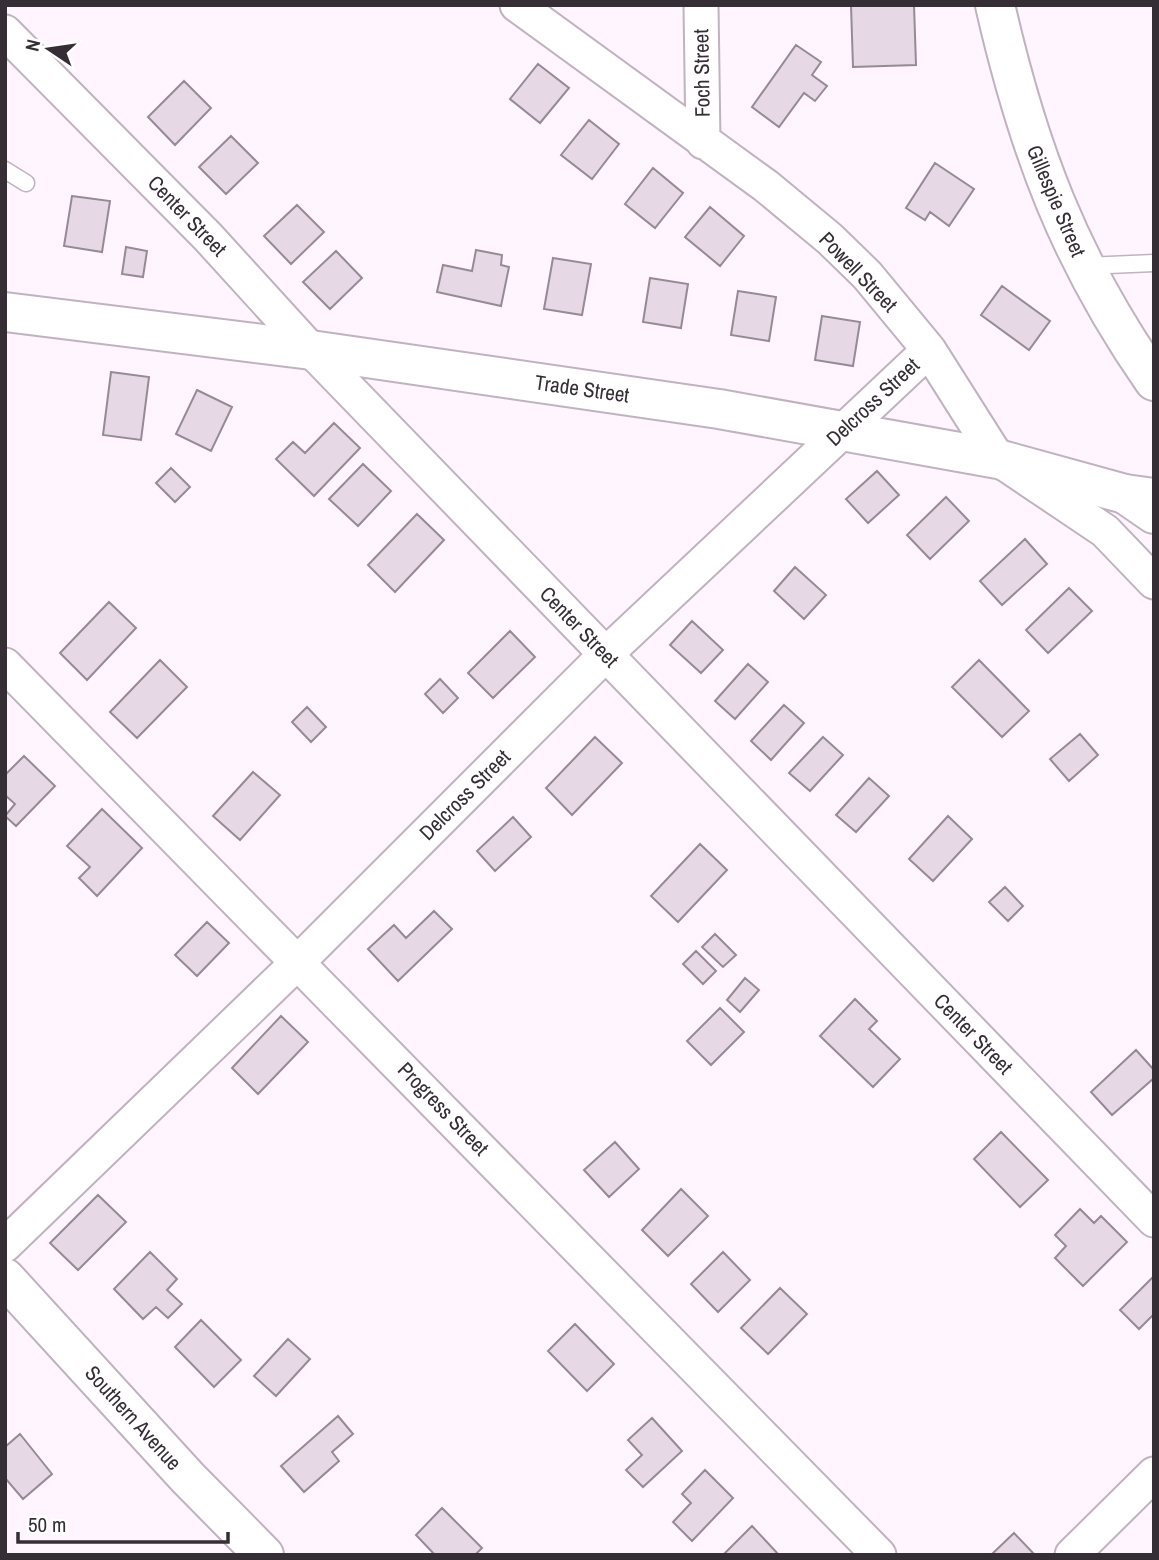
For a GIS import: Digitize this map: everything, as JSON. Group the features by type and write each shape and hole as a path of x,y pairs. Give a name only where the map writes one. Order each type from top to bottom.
{"street":[{"name":"Powell Street","path":"517,5 766,186 831,239 867,275 929,351 998,458 1105,531 1154,582"},
{"name":"Foch Street","path":"701,5 704,142"},
{"name":"Gillespie Street","path":"995,5 1031,144 1059,215 1125,340 1154,381"},
{"name":"Center Street","path":"5,32 208,237 311,350 1154,1220"},
{"name":"Trade Street","path":"5,312 311,350 704,406 998,458 1147,498"},
{"name":"Delcross Street","path":"5,1245 298,962 606,654 929,351"},
{"name":"Progress Street","path":"5,665 879,1555"},
{"name":"Southern Avenue","path":"5,1278 188,1478 264,1555"},
{"path":"1072,1555 1154,1474"}],"lane":[{"path":"5,170 26,183"},
{"path":"1084,266 1154,262"}],"building":[{"path":"851,5 914,5 916,65 853,67"},
{"path":"796,45 821,62 812,75 827,86 815,101 804,93 779,127 752,107"},
{"path":"538,64 569,88 540,123 510,99"},
{"path":"184,81 211,108 175,145 148,117"},
{"path":"589,120 619,144 592,179 561,155"},
{"path":"231,136 258,163 226,194 199,167"},
{"path":"935,163 974,189 949,226 930,212 925,220 906,208"},
{"path":"653,168 683,193 655,228 625,204"},
{"path":"72,196 110,201 102,252 64,246"},
{"path":"297,205 324,232 291,264 264,236"},
{"path":"710,207 744,236 720,266 685,237"},
{"path":"126,247 147,251 143,277 122,274"},
{"path":"476,250 502,255 501,265 509,267 501,306 437,292 443,265 472,271"},
{"path":"336,251 362,278 330,309 303,282"},
{"path":"553,258 591,264 582,315 544,309"},
{"path":"650,278 688,284 681,328 643,322"},
{"path":"1002,286 1050,321 1029,350 981,315"},
{"path":"738,291 776,297 769,341 731,335"},
{"path":"822,316 860,322 853,366 815,360"},
{"path":"111,372 149,377 141,440 103,435"},
{"path":"197,390 232,407 211,451 176,434"},
{"path":"334,423 360,448 314,496 276,459 293,442 305,453"},
{"path":"363,464 391,491 358,526 329,499"},
{"path":"171,468 190,487 175,502 156,483"},
{"path":"877,471 899,495 868,523 846,499"},
{"path":"946,497 969,521 930,559 907,535"},
{"path":"417,514 444,540 395,592 368,565"},
{"path":"1025,539 1047,564 1002,605 980,581"},
{"path":"795,567 826,595 804,619 774,591"},
{"path":"1069,588 1092,611 1048,653 1026,630"},
{"path":"109,602 136,628 87,680 60,653"},
{"path":"692,621 723,650 701,673 670,645"},
{"path":"510,631 535,657 493,698 468,673"},
{"path":"160,660 187,687 137,738 110,712"},
{"path":"979,660 1029,711 1002,737 952,687"},
{"path":"748,664 768,682 735,719 715,701"},
{"path":"440,679 458,698 443,713 425,694"},
{"path":"784,705 804,723 771,760 751,741"},
{"path":"307,707 326,727 311,742 292,722"},
{"path":"1080,734 1098,755 1069,781 1050,759"},
{"path":"595,737 622,763 572,815 546,788"},
{"path":"823,737 843,755 810,791 789,773"},
{"path":"24,756 55,786 16,826 5,816 15,804 5,795 5,775"},
{"path":"253,772 280,795 240,840 213,816"},
{"path":"869,778 889,796 856,832 836,815"},
{"path":"102,809 142,848 97,896 79,878 90,867 67,846"},
{"path":"948,816 972,839 933,881 909,859"},
{"path":"513,817 531,837 495,871 477,851"},
{"path":"700,844 727,870 678,922 651,896"},
{"path":"1005,887 1023,906 1008,921 989,902"},
{"path":"434,911 452,929 398,981 368,949 394,925 406,938"},
{"path":"207,922 229,943 197,976 175,955"},
{"path":"715,934 736,955 723,967 702,947"},
{"path":"696,951 716,971 703,984 683,964"},
{"path":"745,978 759,990 740,1012 727,1000"},
{"path":"855,999 877,1021 869,1029 900,1059 873,1087 820,1036"},
{"path":"720,1008 744,1032 711,1065 687,1041"},
{"path":"281,1016 308,1042 258,1094 232,1068"},
{"path":"1136,1050 1154,1070 1154,1078 1112,1115 1091,1092"},
{"path":"1001,1132 1048,1180 1020,1207 974,1159"},
{"path":"615,1142 639,1169 609,1197 584,1170"},
{"path":"681,1189 708,1216 668,1256 642,1230"},
{"path":"98,1195 126,1222 78,1270 50,1243"},
{"path":"1080,1209 1094,1223 1101,1216 1127,1242 1083,1286 1055,1258 1066,1246 1055,1235"},
{"path":"150,1252 177,1279 167,1290 182,1304 168,1318 156,1307 143,1319 114,1289"},
{"path":"723,1252 750,1280 718,1312 691,1284"},
{"path":"1154,1276 1154,1314 1139,1329 1120,1310"},
{"path":"780,1288 807,1314 768,1354 741,1328"},
{"path":"201,1320 241,1360 214,1387 175,1347"},
{"path":"575,1324 614,1364 587,1391 548,1351"},
{"path":"288,1339 310,1359 276,1396 254,1376"},
{"path":"338,1416 353,1434 332,1452 339,1461 304,1492 281,1466"},
{"path":"652,1418 682,1451 643,1487 626,1470 642,1455 628,1440"},
{"path":"20,1434 52,1474 23,1499 5,1478 5,1447"},
{"path":"705,1470 733,1498 692,1541 673,1522 691,1503 682,1494"},
{"path":"442,1508 482,1548 475,1555 435,1555 416,1535"},
{"path":"752,1526 779,1555 723,1555"},
{"path":"1014,1533 1035,1555 991,1555"}]}
